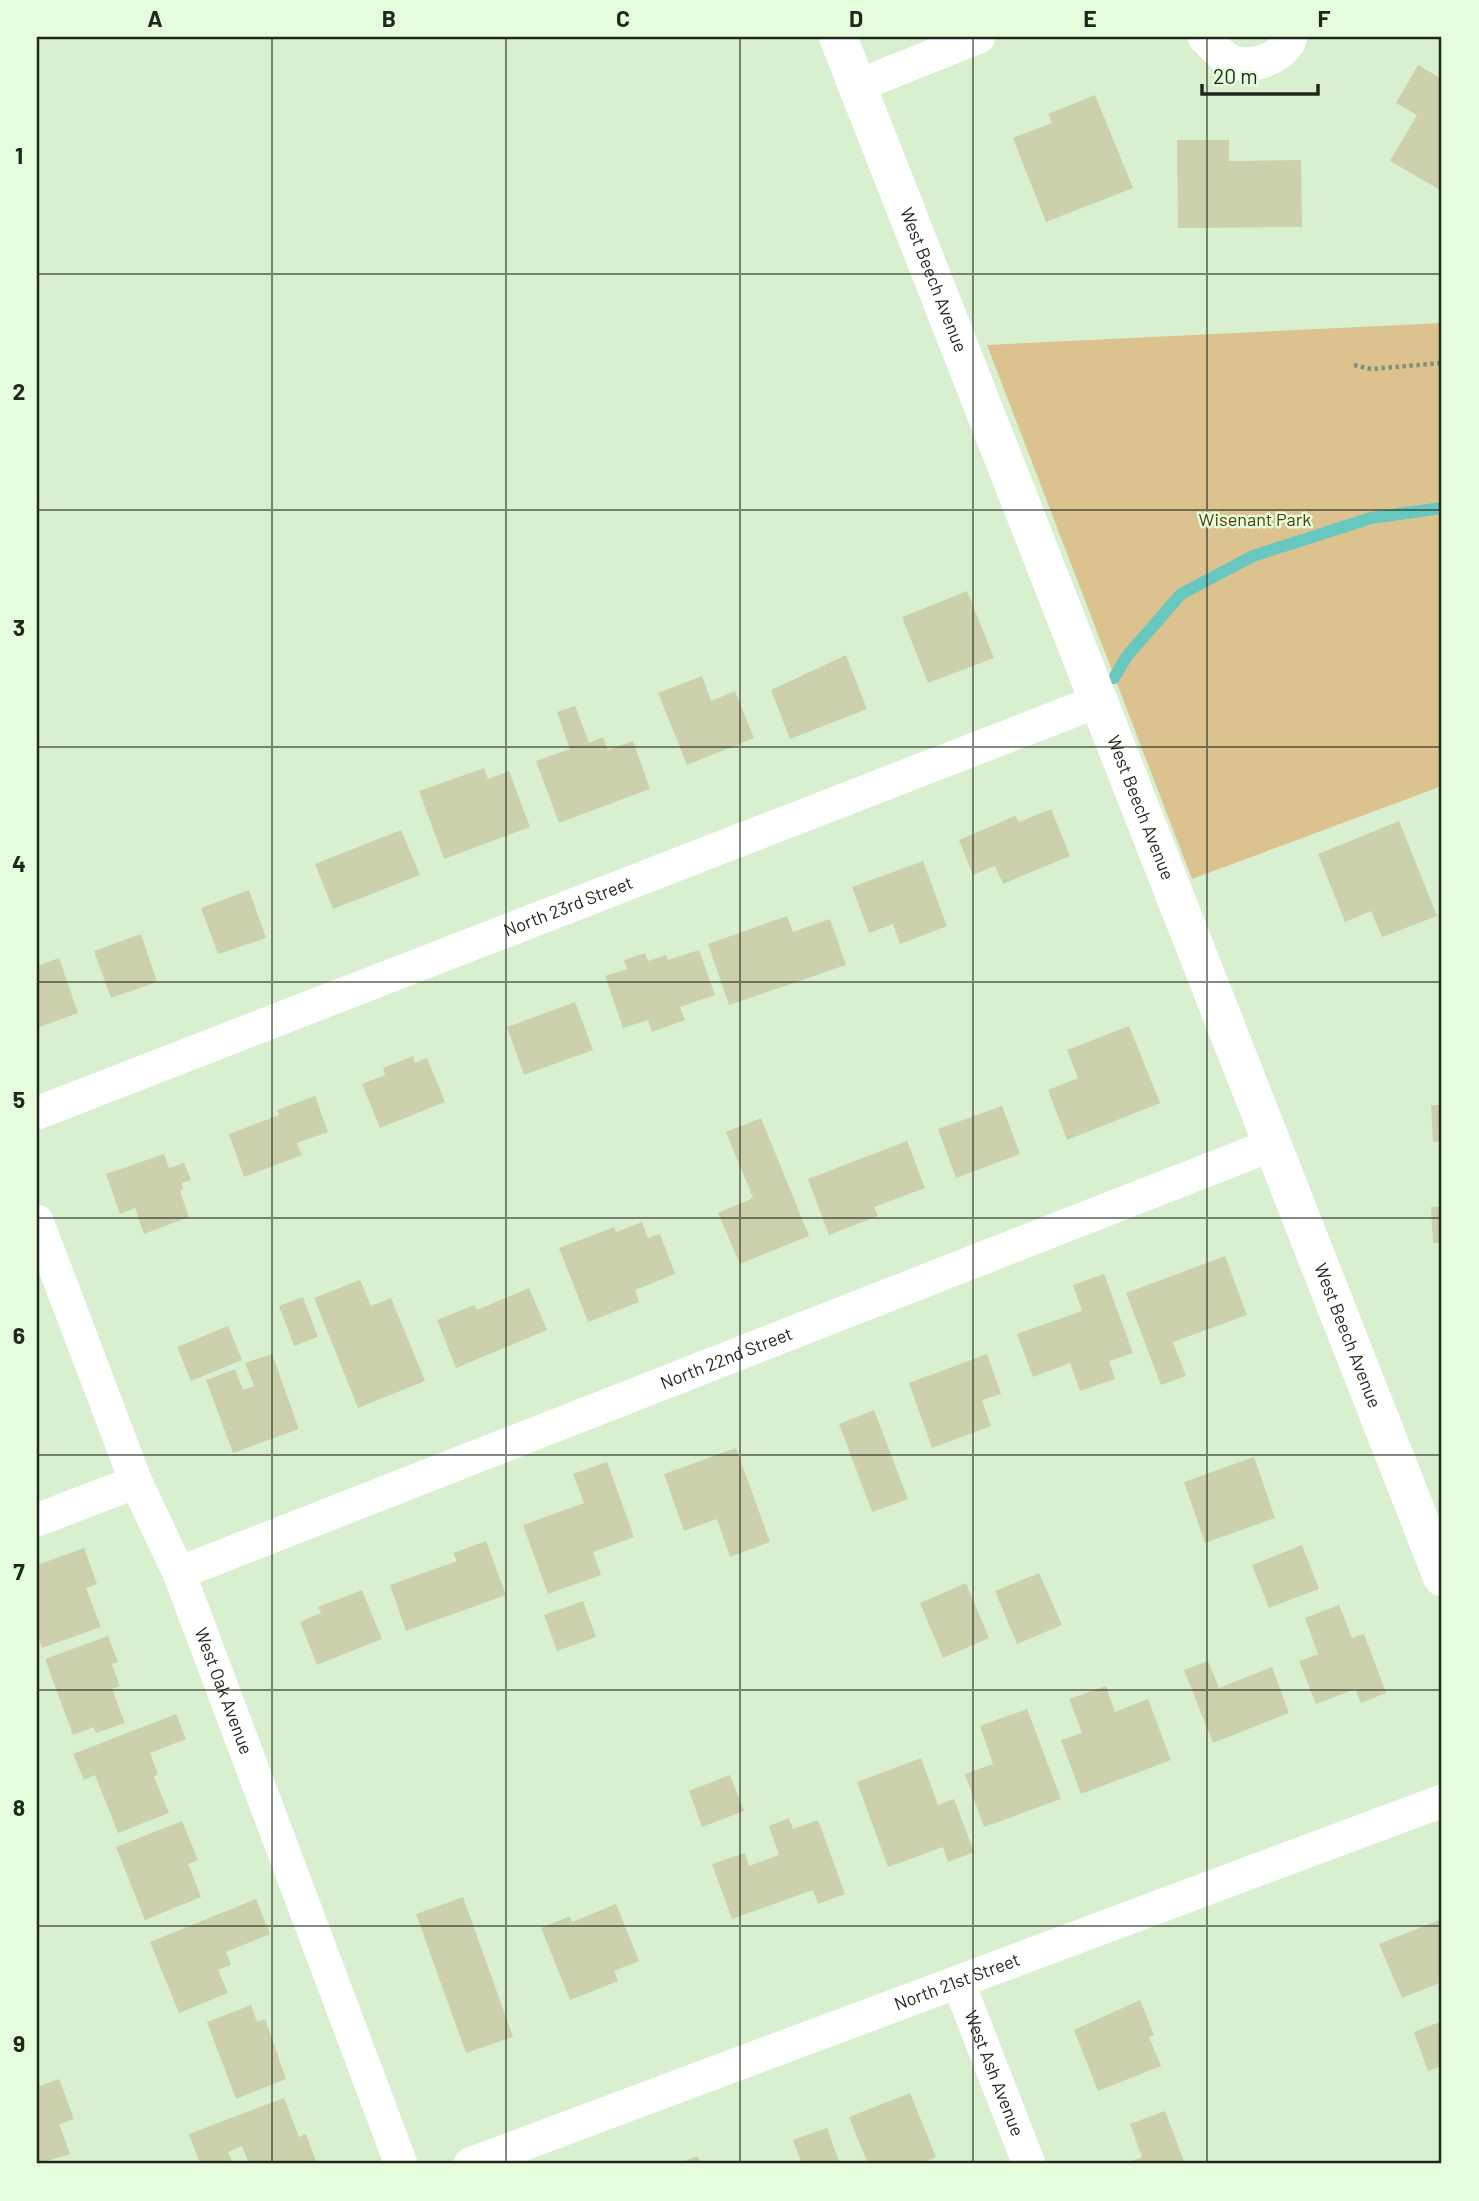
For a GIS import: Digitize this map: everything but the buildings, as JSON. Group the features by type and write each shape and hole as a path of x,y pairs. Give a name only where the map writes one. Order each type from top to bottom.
{"main road":[{"name":"West Beech Avenue","path":"838,37 1101,700 1442,1577"}],"street":[{"path":"857,86 979,37"},
{"path":"1204,37 1229,60 1247,64 1271,59 1289,45 1292,37"},
{"name":"North 23rd Street","path":"37,1113 1101,700"},
{"name":"North 22nd Street","path":"179,1573 1274,1144"},
{"name":"West Oak Avenue","path":"37,1221 136,1482 179,1573 401,2164"},
{"path":"37,1520 136,1482"},
{"name":"North 21st Street","path":"470,2164 670,2087 959,1984 1442,1801"},
{"name":"West Ash Avenue","path":"959,1984 1029,2164"}],"path":[{"path":"1354,365 1371,369 1442,363"}],"green space":[{"name":"Wisenant Park","path":"1442,323 1442,786 1192,879 987,345"}],"waterway":[{"path":"1114,678 1127,656 1181,594 1253,556 1371,518 1442,508"}]}
